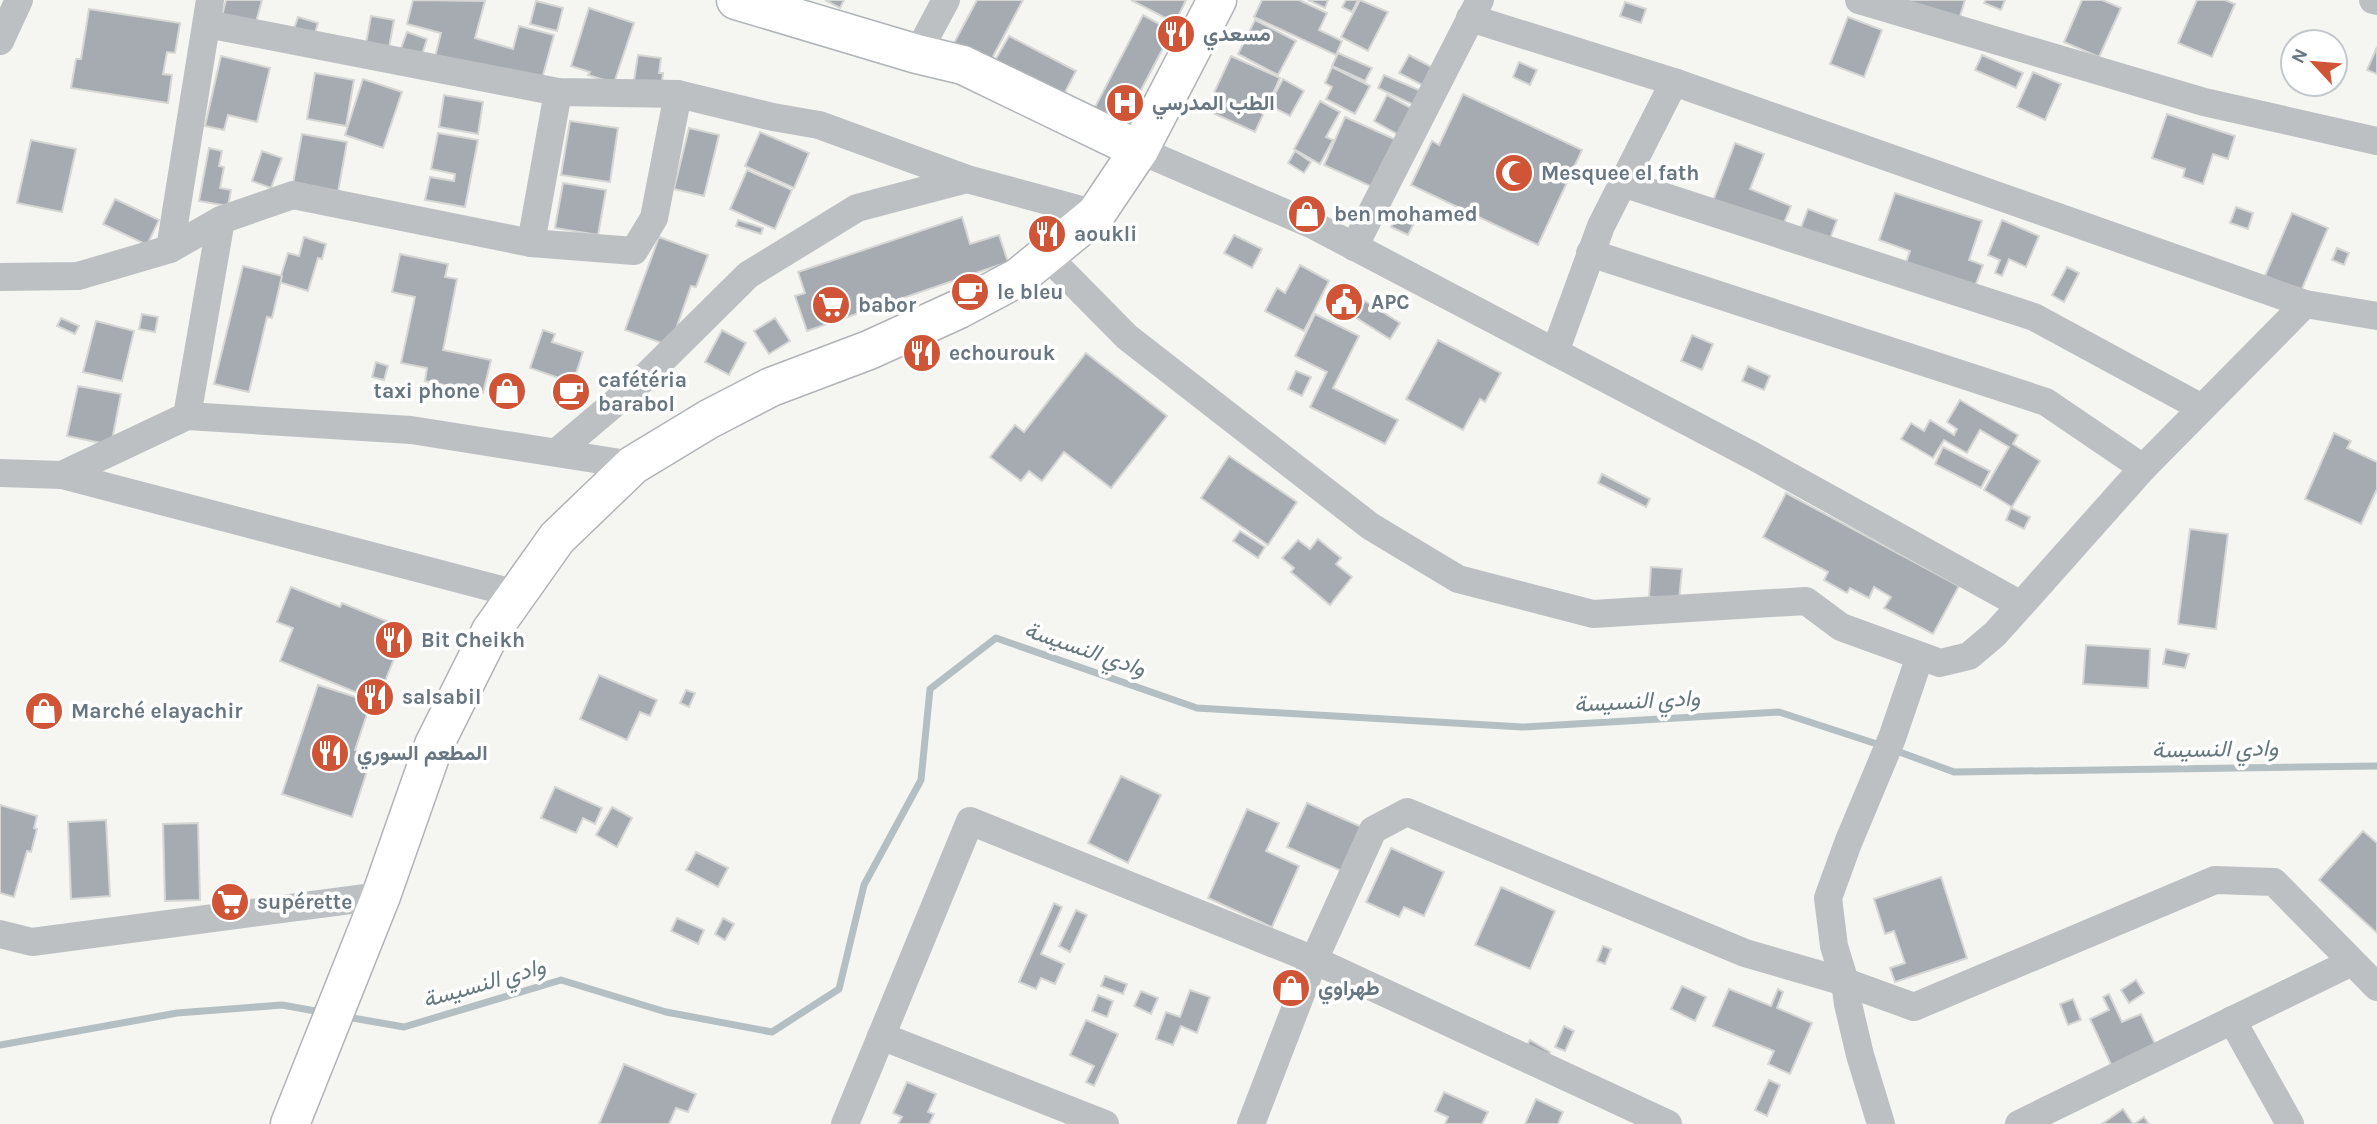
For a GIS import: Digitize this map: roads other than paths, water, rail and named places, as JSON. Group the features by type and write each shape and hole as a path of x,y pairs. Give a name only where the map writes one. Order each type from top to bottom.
{"main road":[{"path":"736,0 963,65 1139,150"},
{"path":"290,1124 381,896 433,746 491,631 557,538 633,466 709,419 771,387 869,350 959,309 1019,277 1046,255 1096,214 1139,150 1217,0"}],"street":[{"path":"0,41 19,0"},
{"path":"917,54 946,0"},
{"path":"1859,0 2204,102 2377,141"},
{"path":"1354,247 1475,9 1674,82 2305,304 2377,316"},
{"path":"170,249 209,12 558,92 678,94 818,125 967,180 1096,214"},
{"path":"1555,352 1601,226 1674,82"},
{"path":"531,243 558,92"},
{"path":"0,277 78,276 170,249 220,220 293,195 531,243 634,251 654,218 678,94"},
{"path":"1139,150 1315,226 1753,456 2021,605"},
{"path":"557,452 642,380 748,275 857,208 967,180"},
{"path":"1622,183 2034,317 2200,407"},
{"path":"187,416 220,220"},
{"path":"1590,253 2046,401 2143,468"},
{"path":"1046,255 1127,337 1370,526 1458,579 1593,614 1805,601 1841,627 1940,663 1969,656 1995,634 2200,407 2305,304"},
{"path":"62,475 187,416 411,430 633,466"},
{"path":"0,472 62,475 517,594"},
{"path":"1881,1124 1847,1004 1845,982 1834,946 1828,898 1892,738 1920,656"},
{"path":"1251,1124 1314,960 1373,830 1407,811 1745,953 1845,982 1913,1007 2215,880 2274,881 2377,987"},
{"path":"845,1124 970,821 1314,960 1660,1123"},
{"path":"0,934 32,942 381,896"},
{"path":"2019,1124 2352,962"},
{"path":"2232,1020 2290,1124"},
{"path":"881,1036 1105,1124"}],"waterway":[{"name":"وادي النسيسة","path":"347,1017 404,1027 561,980 666,1012 772,1032 839,989 864,885 921,780 930,689 996,638 1197,708 1522,727 1779,712 1883,746"},
{"name":"وادي النسيسة","path":"1894,750 1954,772 2377,766"},
{"name":"وادي النسيسة","path":"0,1045 177,1013 282,1005 321,1012"}],"place":[{"name":"مسعدي","path":"1176,34"},
{"name":"الطب المدرسي","path":"1125,103"},
{"name":"Mesquee el fath","path":"1514,173"},
{"name":"ben mohamed","path":"1307,214"},
{"name":"aoukli","path":"1047,234"},
{"name":"le bleu","path":"970,292"},
{"name":"APC","path":"1344,302"},
{"name":"babor","path":"831,305"},
{"name":"echourouk","path":"922,353"},
{"name":"taxi phone","path":"507,391"},
{"name":"cafétéria barabol","path":"571,392"},
{"name":"Bit Cheikh","path":"394,640"},
{"name":"salsabil","path":"375,697"},
{"name":"Marché elayachir","path":"44,711"},
{"name":"المطعم السوري","path":"330,753"},
{"name":"supérette","path":"230,902"},
{"name":"طهراوي","path":"1291,988"}]}
